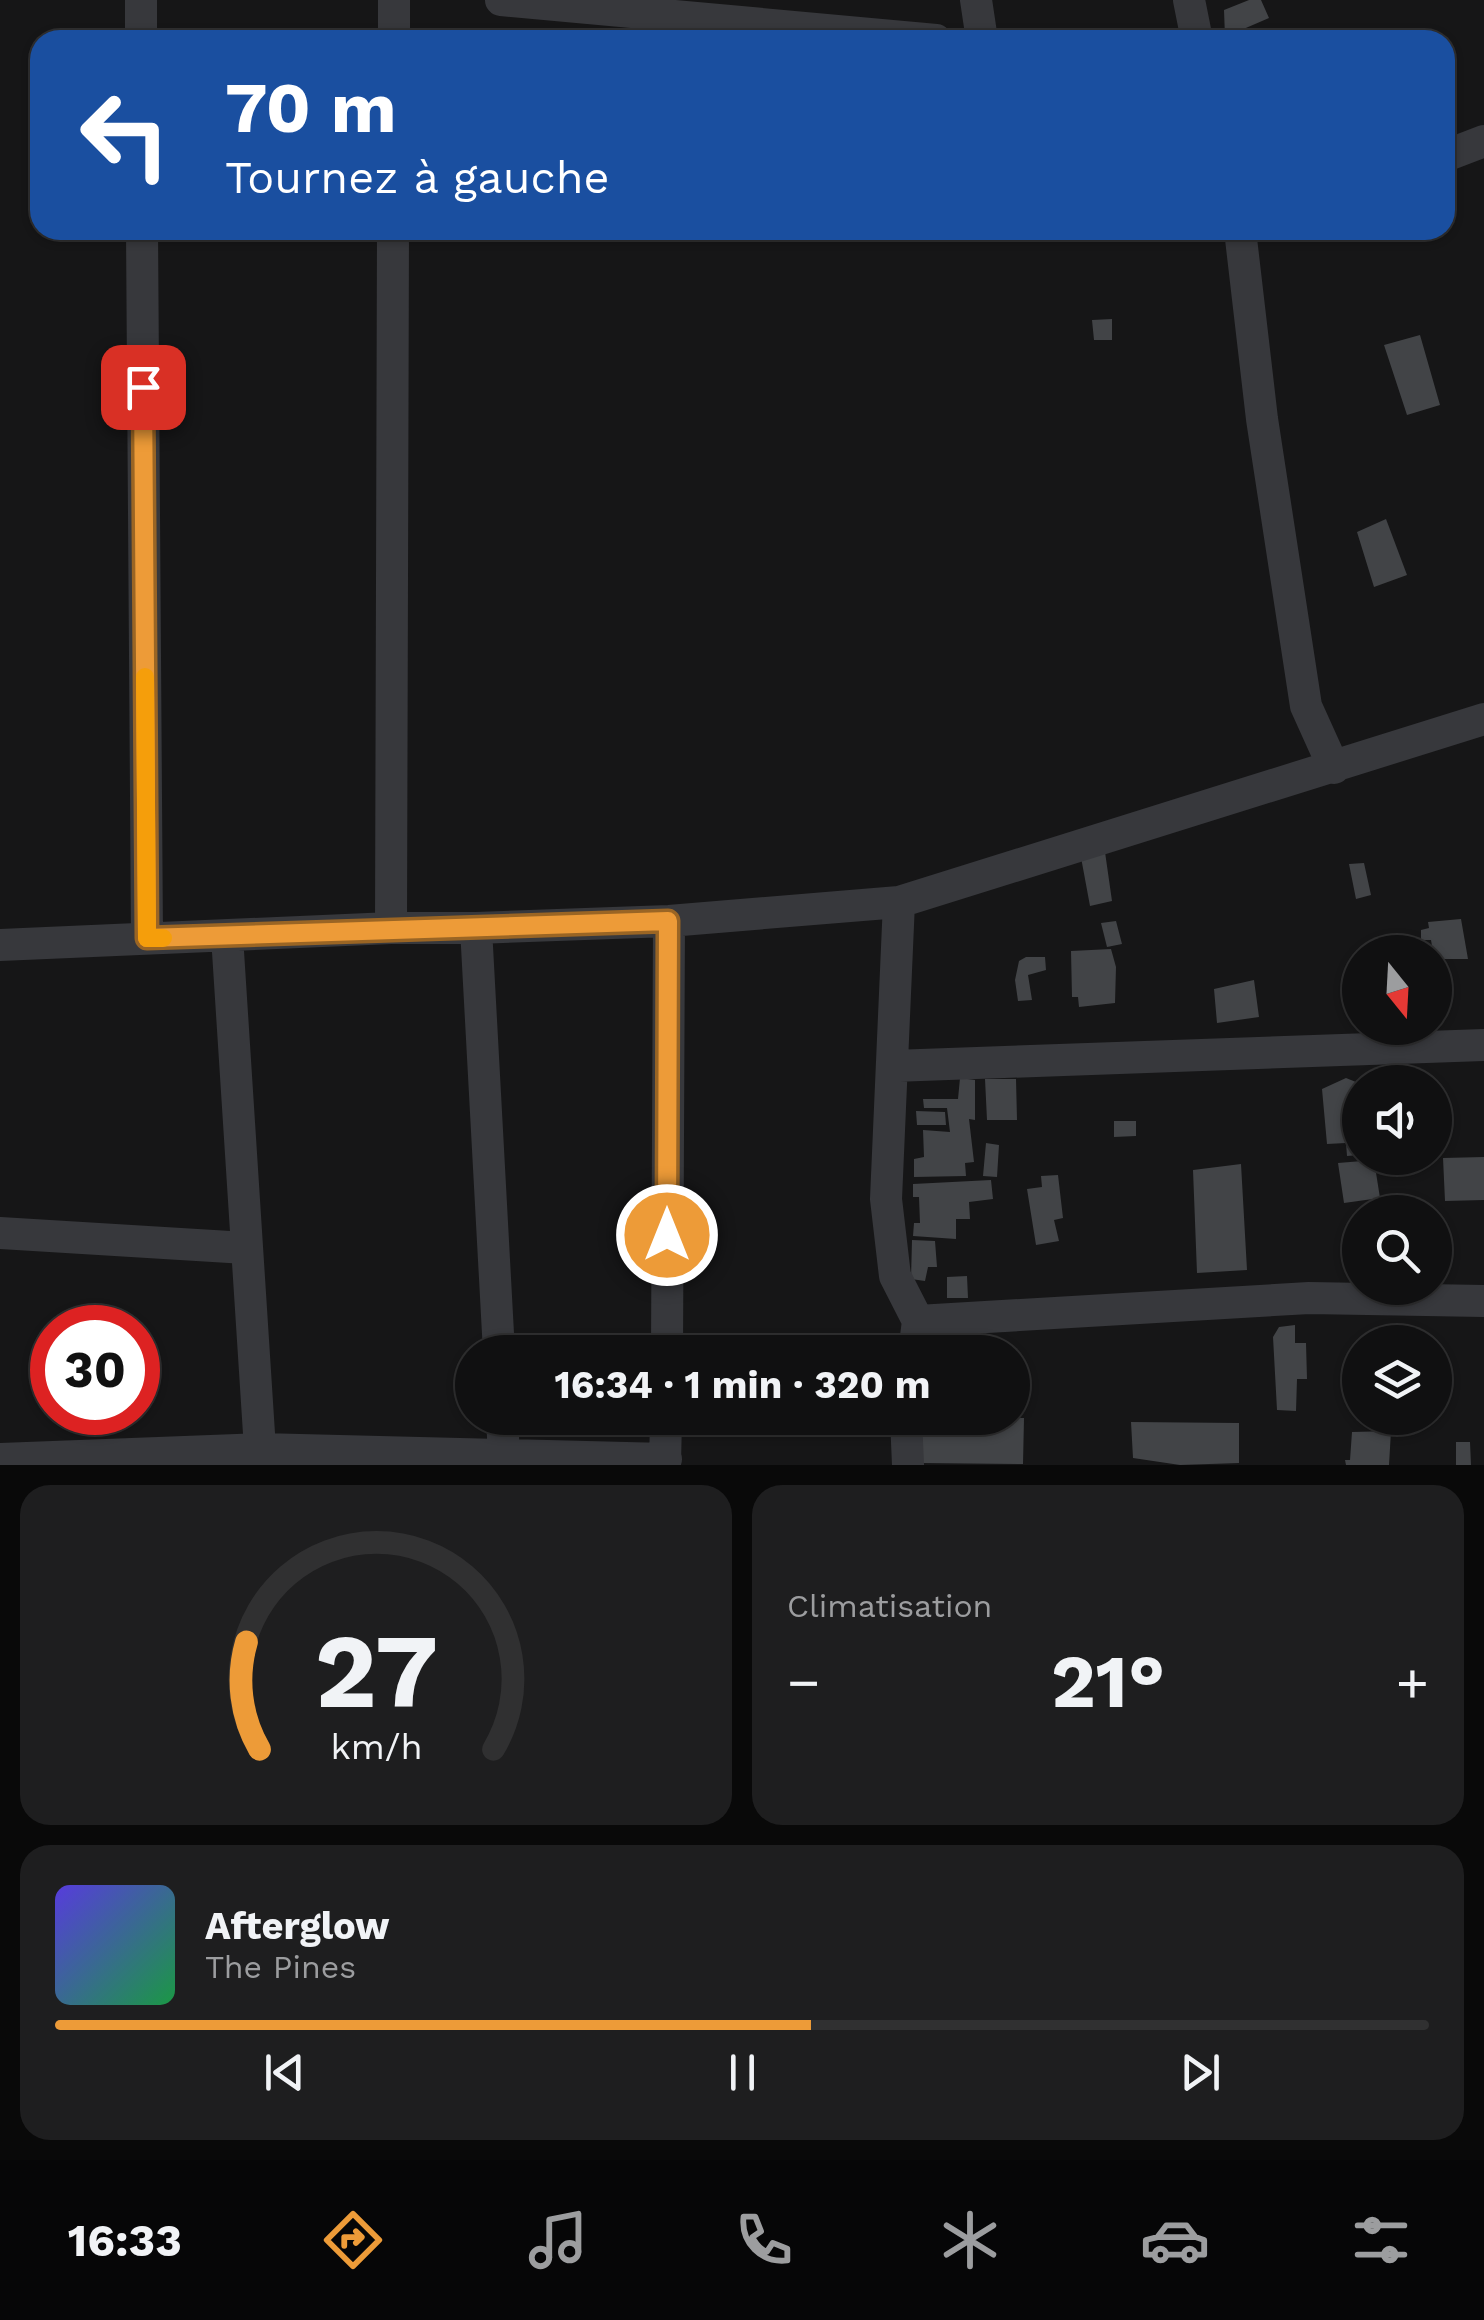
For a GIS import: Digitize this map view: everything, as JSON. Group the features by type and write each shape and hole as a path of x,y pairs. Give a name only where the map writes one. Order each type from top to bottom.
{"street":[{"path":"140,0 141,30"},
{"path":"394,0 394,30"},
{"path":"501,0 644,6 850,30"},
{"path":"976,0 980,30"},
{"path":"1193,1 1196,30"},
{"path":"1455,152 1484,141"},
{"path":"142,240 147,938"},
{"path":"391,928 394,240"},
{"path":"1241,240 1262,420 1306,706 1334,768"},
{"path":"0,945 668,921 899,902 1484,719"},
{"path":"899,902 886,1199 895,1276 915,1335"},
{"path":"667,1335 668,921"},
{"path":"476,928 497,1335"},
{"path":"227,936 260,1449"},
{"path":"893,1066 1484,1045"},
{"path":"0,1233 246,1248"},
{"path":"936,1335 1309,1298 1484,1301"},
{"path":"503,1435 504,1456"},
{"path":"0,1459 260,1449 666,1462 666,1435"},
{"path":"907,1435 908,1465"}],"building":[{"path":"1249,0 1261,0 1269,18 1241,30 1225,30 1224,10"},
{"path":"1112,319 1112,340 1094,340 1092,320"},
{"path":"1420,335 1440,405 1407,415 1384,345"},
{"path":"1386,519 1407,575 1374,587 1357,532"},
{"path":"1104,845 1112,901 1090,906 1080,852"},
{"path":"1364,863 1371,895 1356,899 1349,864"},
{"path":"1461,919 1468,959 1452,959 1452,935 1421,935 1421,930 1429,928 1428,922"},
{"path":"1116,921 1122,944 1107,947 1101,923"},
{"path":"1111,949 1116,967 1115,1003 1079,1007 1078,997 1072,997 1071,951"},
{"path":"1045,957 1046,970 1028,975 1032,1000 1018,1001 1015,980 1019,961"},
{"path":"1254,980 1259,1017 1217,1023 1214,989"},
{"path":"960,1078 975,1080 975,1120 969,1119 974,1162 965,1163 966,1176 914,1177 914,1159 924,1157 923,1130 950,1132 947,1108 924,1108 923,1099 958,1099"},
{"path":"985,1079 1016,1079 1017,1120 987,1120"},
{"path":"1342,1080 1342,1143 1327,1144 1322,1089"},
{"path":"916,1111 945,1112 946,1125 917,1125"},
{"path":"1114,1121 1136,1121 1136,1136 1114,1137"},
{"path":"986,1143 999,1145 997,1177 983,1176"},
{"path":"1484,1157 1484,1200 1452,1201 1452,1195 1445,1195 1444,1175 1452,1175 1452,1158"},
{"path":"1338,1163 1342,1163 1342,1175 1376,1175 1380,1195 1343,1195"},
{"path":"1241,1164 1247,1270 1197,1273 1193,1170"},
{"path":"1058,1175 1063,1218 1054,1220 1059,1241 1036,1245 1027,1189 1042,1187 1041,1176"},
{"path":"991,1180 993,1199 969,1202 970,1219 956,1219 956,1239 913,1236 914,1223 920,1223 919,1197 913,1197 913,1184"},
{"path":"912,1240 935,1241 937,1267 928,1267 925,1281 911,1279"},
{"path":"967,1276 968,1298 947,1298 947,1277"},
{"path":"1295,1325 1295,1343 1306,1343 1307,1379 1297,1379 1296,1411 1277,1410 1273,1337 1279,1327"},
{"path":"1131,1422 1239,1423 1239,1463 1180,1465 1133,1458"},
{"path":"919,1435 1024,1435 1023,1464 920,1463"},
{"path":"1352,1435 1391,1435 1389,1465 1346,1465 1345,1460 1350,1460"},
{"path":"1456,1442 1470,1442 1471,1465 1456,1465"}],"slow traffic":[{"path":"145,677 147,938 163,938"}],"route":[{"path":"143,387 147,938 668,921 667,1235"}]}
